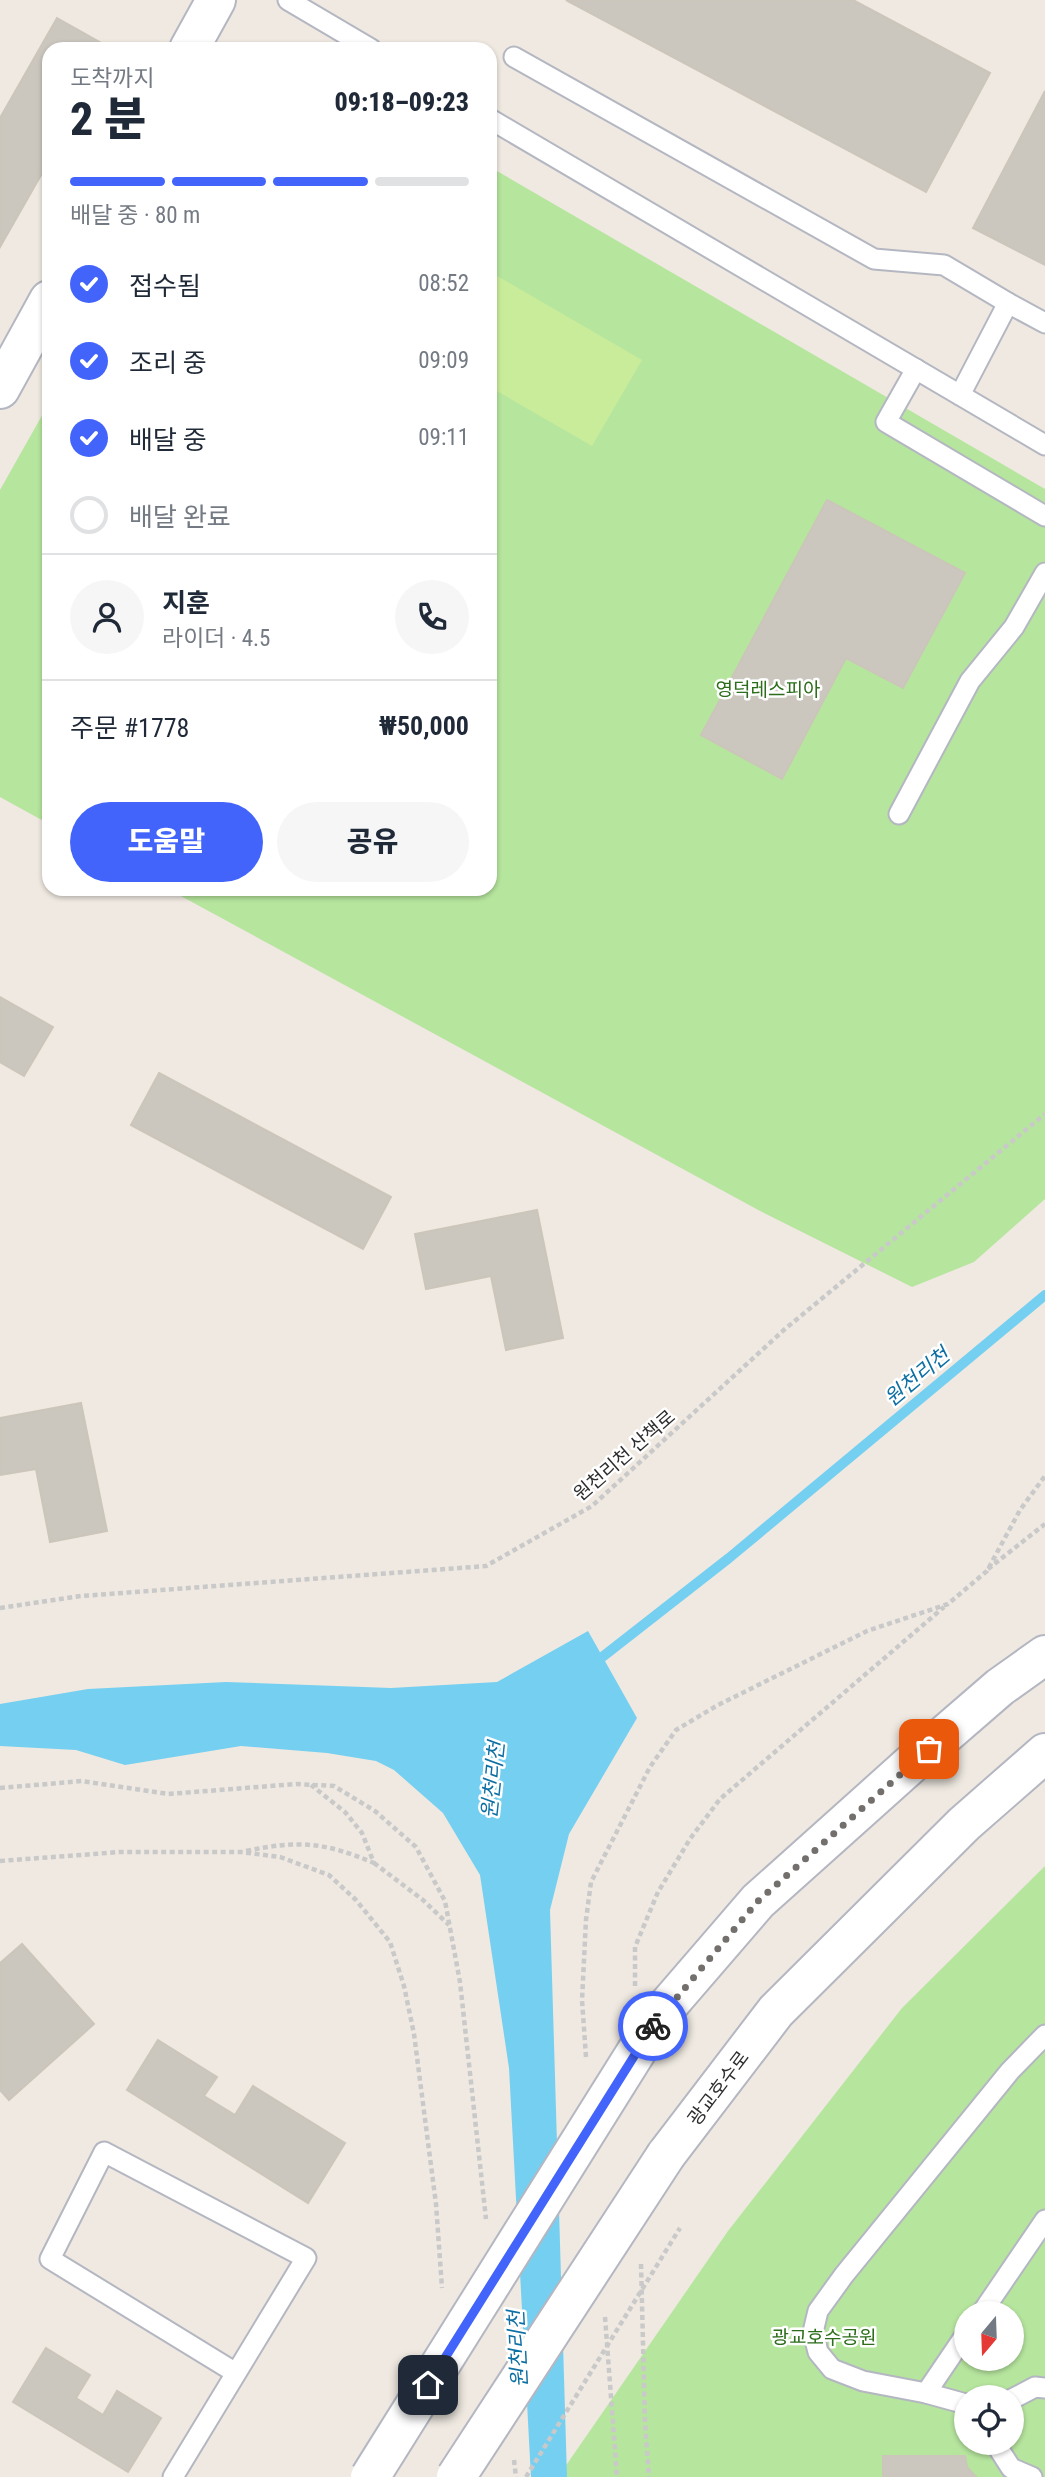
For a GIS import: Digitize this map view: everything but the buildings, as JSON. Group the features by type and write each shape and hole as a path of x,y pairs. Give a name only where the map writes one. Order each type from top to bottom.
{"main road":[{"path":"193,42 216,0"},
{"path":"0,389 42,313"},
{"path":"1000,1687 1045,1638"},
{"path":"370,2477 658,2017 758,1901 1000,1687 1045,1656"},
{"name":"광교호수로","path":"456,2477 666,2155 776,2011 964,1824 1045,1753"}],"lane":[{"path":"288,0 359,42"},
{"path":"514,57 873,259 944,265 1045,323"},
{"path":"497,123 1045,444"},
{"path":"960,395 1008,303"},
{"path":"916,369 886,422 1045,516"},
{"path":"899,814 970,681 1014,627 1045,573"},
{"path":"954,2401 863,2381 832,2369 818,2352 813,2332 818,2311 888,2219 1010,2071 1045,2035"},
{"path":"173,2477 306,2258 104,2152 50,2259 236,2373"},
{"path":"990,2301 1045,2220"},
{"path":"926,2393 954,2352"},
{"path":"1024,2393 1035,2387 1045,2388"},
{"path":"1003,2455 1011,2468 1031,2477"}],"path":[{"name":"원천리천 산책로","path":"0,1608 81,1596 486,1566 593,1506 785,1329 1045,1114"},
{"path":"0,1788 82,1781 168,1794 310,1784 334,1786 375,1811 416,1847 445,1901 450,1926 460,1982 487,2230"},
{"path":"310,1784 345,1812 362,1833 374,1863"},
{"path":"241,1852 275,1845 314,1843 343,1850 374,1863 423,1900 450,1926"},
{"path":"0,1861 120,1852 241,1852 279,1857 329,1875 356,1900 390,1942 414,2034 436,2204 443,2300"},
{"path":"526,2477 680,2228"},
{"path":"512,2449 516,2477"}],"green space":[{"name":"영덕레스피아","path":"497,171 1045,489 1045,1199 974,1262 912,1287 762,1212 181,896 497,896"},
{"path":"497,276 642,360 592,446 497,391"},
{"path":"42,415 42,820 0,797 0,490"},
{"name":"광교호수공원","path":"1045,1866 1045,2477 558,2477 728,2231 902,2008"}],"water":[{"path":"588,1631 637,1718 569,1834 550,1910 567,2477 531,2477 509,2068 480,1875 443,1813 394,1770 376,1761 327,1753 241,1746 125,1765 76,1750 0,1746 0,1704 88,1689 226,1682 391,1688 497,1682"}],"waterway":[{"name":"원천리천","path":"592,1665 729,1558 1045,1295"}],"way so far":[{"path":"653,2026 758,1901 929,1749"}],"route":[{"path":"428,2385 653,2026"}]}
